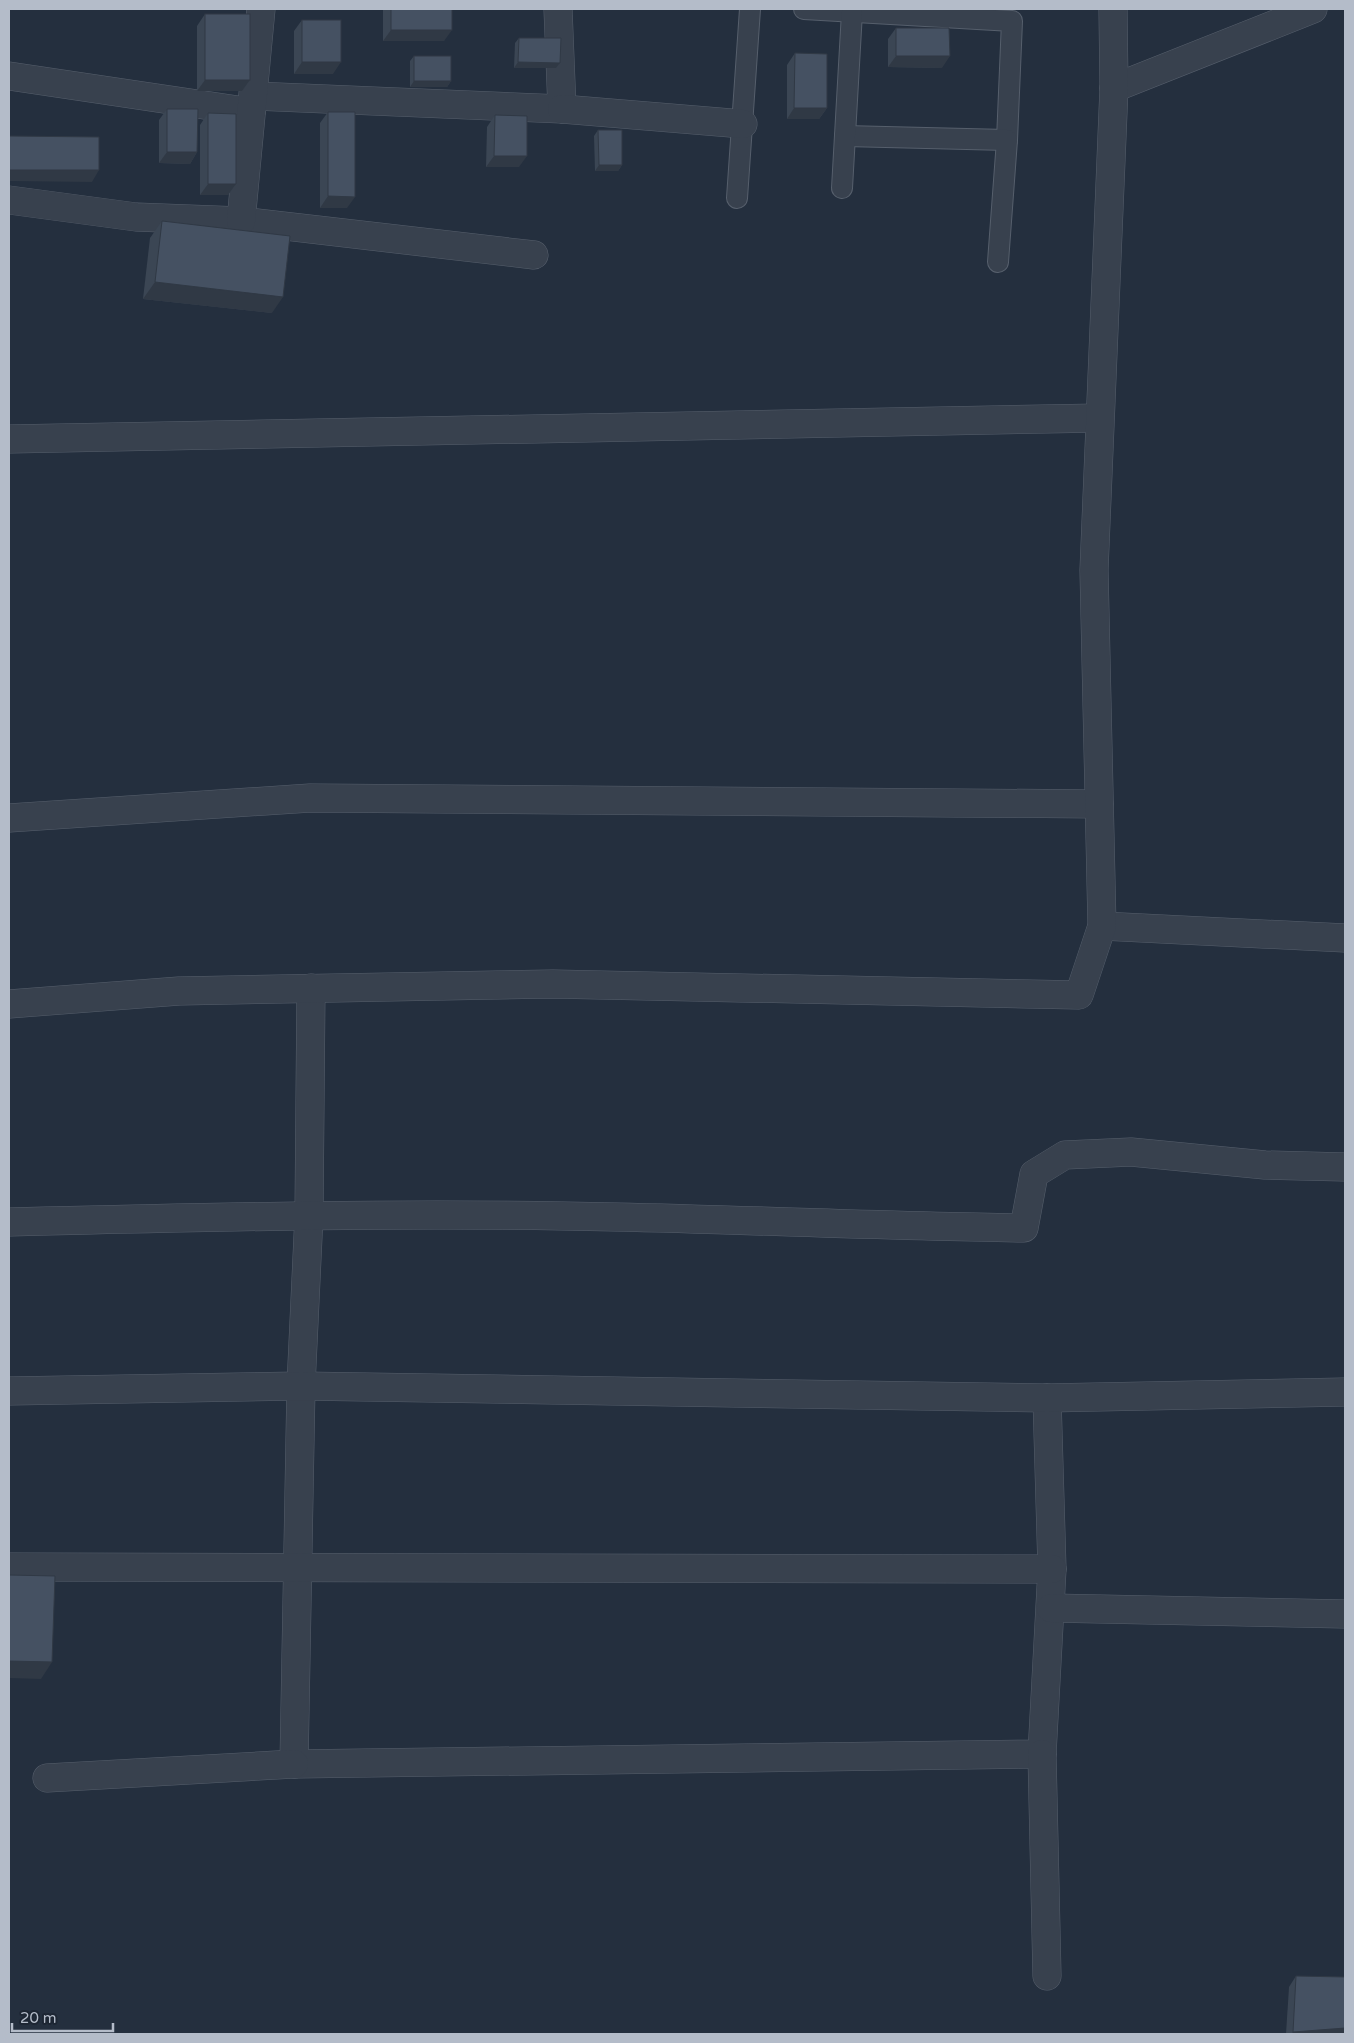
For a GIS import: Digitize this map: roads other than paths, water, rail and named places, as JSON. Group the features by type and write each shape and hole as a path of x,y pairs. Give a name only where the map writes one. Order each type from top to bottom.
{"street":[{"path":"241,221 261,9"},
{"path":"558,9 562,109"},
{"path":"9,1004 179,992 553,984 1079,994 1102,926 1094,570 1114,88 1113,9"},
{"path":"1114,88 1312,9"},
{"path":"9,76 253,104 562,109 743,124"},
{"path":"9,200 136,217 241,221 534,254"},
{"path":"9,439 1099,418"},
{"path":"9,818 310,798 1099,804"},
{"path":"1102,926 1345,938"},
{"path":"294,1764 301,1386 309,1215 311,988"},
{"path":"9,1222 309,1215 615,1217 922,1227 1024,1228 1034,1174 1065,1155 1131,1152 1265,1165 1345,1167"},
{"path":"9,1391 301,1386 1046,1398 1345,1392"},
{"path":"1046,1398 1052,1569 1042,1754 1047,1976"},
{"path":"9,1567 298,1566 1052,1569"},
{"path":"1051,1608 1345,1614"},
{"path":"47,1778 294,1764 1042,1754"}],"lane":[{"path":"737,198 750,9"},
{"path":"804,9 1012,21 1007,140 998,262"},
{"path":"842,188 852,12"},
{"path":"845,136 1007,140"}]}
